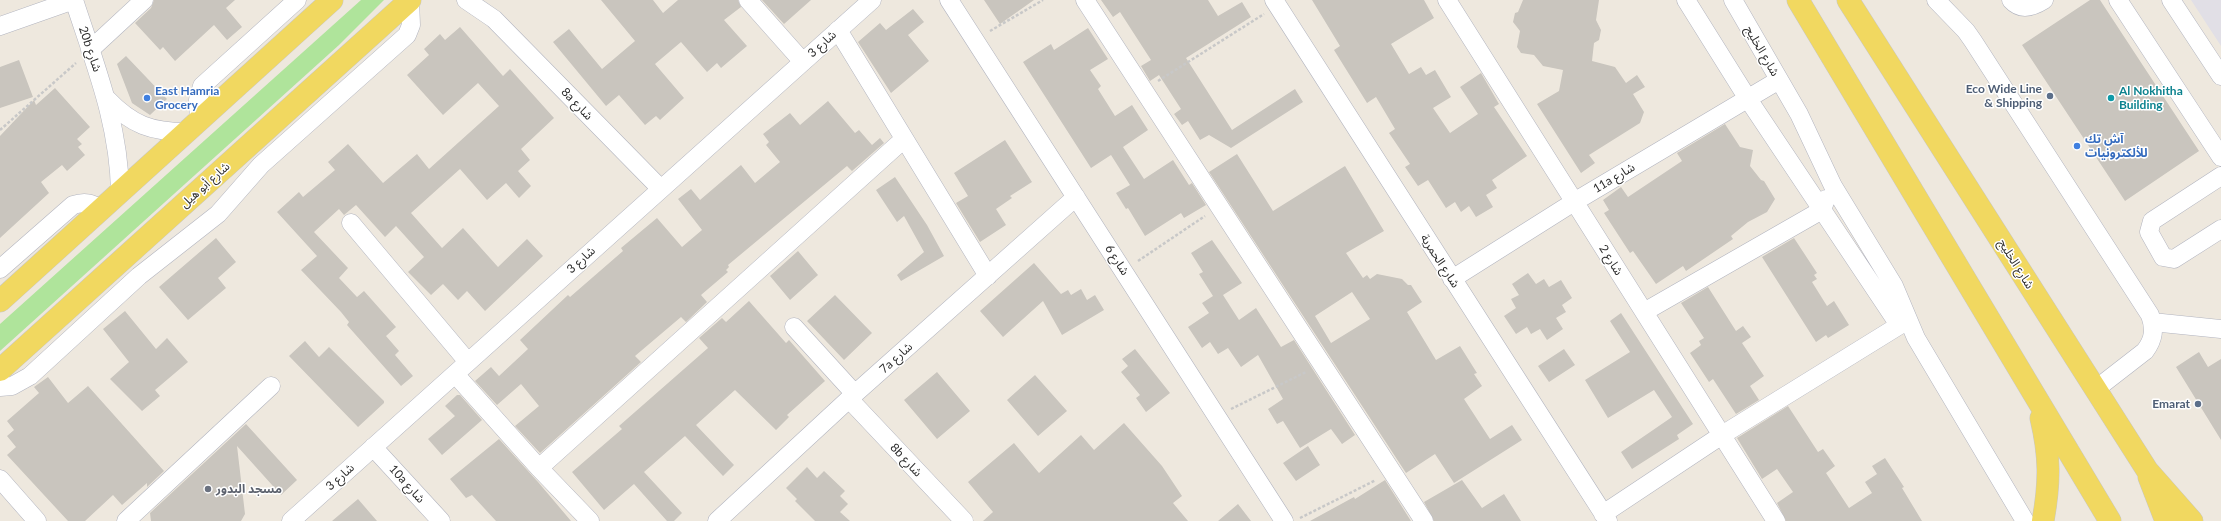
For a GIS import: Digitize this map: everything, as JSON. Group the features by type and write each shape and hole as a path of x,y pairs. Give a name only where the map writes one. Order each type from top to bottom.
{"main road":[{"path":"0,301 332,0"},
{"name":"شارع أبو هيل","path":"0,370 410,0"},
{"path":"1798,0 2110,521"},
{"name":"شارع الخليج","path":"1848,0 2147,470 2192,521"},
{"path":"2036,397 2049,460 2048,492 2043,521"},
{"path":"2147,470 2158,506 2166,521"}],"street":[{"path":"0,26 74,0"},
{"name":"20b شارع","path":"74,0 107,98 117,145 120,192"},
{"path":"90,50 144,0"},
{"path":"193,127 202,86 297,0"},
{"path":"0,387 12,386 30,376 139,276 218,214 261,165 407,35 411,24 410,0"},
{"name":"8a شارع","path":"466,0 494,19 661,189"},
{"name":"8a شارع","path":"488,0 494,19"},
{"path":"748,0 803,62"},
{"name":"شارع 3","path":"291,521 872,0"},
{"name":"شارع 6","path":"949,0 1284,521"},
{"path":"1085,0 1320,364 1424,521"},
{"name":"شارع 2","path":"1447,0 1776,521"},
{"path":"1605,518 1722,435 1904,322 1872,286 1748,99 1686,0"},
{"name":"شارع الخليج","path":"1733,0 1799,114 1833,186 1887,276 1904,322 1916,338 2025,521"},
{"path":"1936,0 1973,41 2150,315 2153,337 2145,351 2096,389"},
{"path":"2011,0 2021,7 2029,7 2044,0"},
{"path":"2118,0 2221,157"},
{"path":"2171,0 2221,76"},
{"name":"شارع الحمرية","path":"1276,3 1605,518"},
{"path":"838,30 988,276"},
{"name":"11a شارع","path":"1452,279 1574,202 1779,80"},
{"name":"20b شارع","path":"107,98 123,115 142,126 164,132 193,127"},
{"path":"539,468 904,138"},
{"path":"2221,176 2152,221 2149,232 2160,253 2168,259 2179,256 2221,230"},
{"path":"1644,312 1822,210 1833,186"},
{"name":"7a شارع","path":"717,521 852,397 1076,197"},
{"path":"0,269 73,204 83,202 93,204 102,209"},
{"path":"351,224 539,468 590,521"},
{"path":"1872,286 1887,276"},
{"path":"2152,322 2221,330"},
{"name":"8b شارع","path":"794,327 852,397 964,521"},
{"path":"126,521 271,386"},
{"name":"10a شارع","path":"373,447 441,521"},
{"path":"0,479 37,521"}],"path":[{"path":"975,40 1043,0"},
{"path":"1143,90 1276,3"},
{"path":"0,130 90,50"},
{"path":"1123,271 1219,207"},
{"path":"1217,416 1320,364"},
{"path":"1294,521 1391,472"}],"shaded area":[{"path":"2191,0 2221,0 2221,46"}],"green space":[{"path":"361,0 384,0 339,45 0,351 0,324"}],"building":[{"path":"154,0 235,0 226,8 242,27 227,40 214,25 175,61 163,47 160,50 135,23 151,8"},
{"path":"601,0 653,0 663,13 678,0 738,0 741,7 724,20 747,46 721,68 717,63 707,72 681,42 655,64 684,98 660,120 656,116 645,125 619,95 606,106 553,42 569,29 602,69 635,41"},
{"path":"762,0 811,0 784,24"},
{"path":"984,0 1034,0 1000,24"},
{"path":"1101,0 1208,0 1218,16 1242,2 1251,17 1186,58 1232,130 1295,89 1303,102 1231,148 1209,135 1200,140 1188,121 1182,125 1174,114 1181,109 1159,75 1150,81 1141,66 1151,60 1120,12 1113,17"},
{"path":"1312,0 1424,0 1434,18 1391,44 1409,74 1421,67 1426,75 1435,70 1451,97 1433,108 1450,133 1478,114 1460,87 1481,73 1499,104 1494,107 1527,156 1492,180 1497,188 1486,195 1493,207 1476,217 1469,206 1461,212 1455,202 1446,208 1428,180 1418,186 1405,167 1410,164 1389,133 1395,129 1376,97 1367,103 1334,50 1340,46"},
{"path":"1523,0 1599,0 1596,20 1601,30 1599,40 1594,43 1592,61 1615,67 1626,83 1637,75 1645,87 1633,94 1644,112 1640,123 1589,155 1595,163 1581,173 1537,104 1559,91 1563,70 1543,66 1534,55 1521,53 1517,47 1520,31 1513,22 1515,13 1518,12"},
{"name":"Al Nokhitha Building","path":"2090,0 2100,0 2199,151 2125,201 2022,45"},
{"path":"913,9 924,22 908,35 929,61 891,93 858,42 880,23 886,30"},
{"path":"460,27 503,76 510,69 554,118 521,149 530,160 518,171 531,186 519,198 506,183 487,200 460,169 411,213 442,248 463,228 498,267 527,239 543,256 485,311 467,291 458,300 443,284 431,295 408,272 424,257 396,226 385,237 356,205 344,215 339,209 314,232 348,268 339,278 357,297 364,291 396,327 386,336 399,351 395,355 413,376 401,386 347,325 349,322 341,312 301,270 317,256 277,212 299,192 303,197 335,170 328,162 348,144 383,183 417,154 429,169 499,106 478,83 443,115 407,75 429,55 424,49 440,34 445,40"},
{"path":"1088,28 1108,59 1090,70 1101,86 1098,89 1115,116 1132,105 1148,130 1123,147 1144,179 1173,160 1189,185 1192,183 1206,205 1184,218 1181,213 1145,236 1128,208 1126,209 1116,193 1130,185 1111,155 1091,168 1023,62 1051,44 1054,50"},
{"path":"126,56 167,99 150,115 132,103 117,64"},
{"path":"19,60 33,97 0,108 0,67"},
{"path":"55,88 90,127 77,139 82,144 78,147 85,155 67,171 62,165 41,182 49,193 0,238 0,136 34,100 36,105"},
{"path":"828,101 855,133 859,130 872,145 880,138 884,143 852,171 847,166 728,265 729,267 726,270 728,272 701,295 707,302 686,322 681,317 635,356 641,362 540,453 515,426 539,406 521,384 497,405 475,381 491,367 499,376 528,349 520,340 568,295 570,297 623,251 621,248 657,218 682,247 702,230 678,199 691,189 700,200 741,165 755,183 780,162 766,145 769,142 763,134 790,113 800,125"},
{"path":"1725,124 1740,147 1753,150 1750,166 1761,180 1764,181 1775,199 1767,212 1748,222 1731,236 1733,239 1686,271 1683,266 1656,284 1633,251 1630,253 1604,213 1609,210 1603,200 1621,187 1628,197 1682,161 1677,153"},
{"path":"1005,140 1032,182 1010,196 1012,198 996,209 1006,225 980,242 956,203 968,196 954,173"},
{"path":"1237,154 1273,211 1345,166 1384,231 1346,253 1363,278 1367,275 1370,279 1377,274 1402,279 1408,285 1411,285 1422,302 1407,312 1436,360 1460,346 1477,373 1474,374 1482,386 1464,399 1490,439 1512,425 1522,440 1454,483 1435,454 1406,473 1209,172","holes":["1352,292 1370,319 1331,343 1315,316"]},
{"path":"895,177 927,225 944,256 901,281 897,275 924,252 904,216 897,222 876,190"},
{"path":"216,238 236,262 218,278 226,288 188,320 159,287"},
{"path":"1794,238 1817,273 1814,275 1817,279 1812,282 1827,306 1834,301 1849,325 1828,338 1826,335 1816,342 1762,257"},
{"path":"1212,240 1242,283 1223,295 1239,320 1256,308 1281,347 1294,340 1355,435 1342,444 1331,429 1300,448 1283,421 1277,424 1268,409 1283,399 1258,355 1241,367 1228,348 1218,354 1210,342 1202,348 1188,327 1209,313 1202,303 1213,296 1199,274 1203,272 1191,253"},
{"path":"798,251 818,275 790,300 770,276"},
{"path":"1034,263 1061,294 1068,290 1071,295 1081,289 1087,300 1095,295 1104,310 1062,335 1043,301 1003,337 980,311"},
{"path":"1528,273 1536,284 1544,279 1549,287 1561,280 1572,298 1562,305 1566,312 1556,318 1563,329 1547,340 1540,329 1531,334 1527,327 1516,334 1504,316 1516,308 1511,299 1519,295 1512,284"},
{"path":"1708,287 1736,331 1743,326 1751,337 1742,343 1764,376 1750,386 1759,400 1736,414 1713,379 1709,382 1690,353 1701,345 1699,341 1704,338 1681,303"},
{"path":"835,295 872,333 844,360 807,321"},
{"path":"749,301 786,343 789,340 825,381 787,415 789,417 776,430 735,390 696,425 734,465 723,476 685,436 644,472 682,513 674,521 667,521 634,484 604,510 572,472 622,429 619,426 708,348 699,338 722,318 726,322"},
{"path":"125,311 156,349 167,338 188,362 155,390 160,396 142,411 110,379 129,362 103,329"},
{"path":"1621,313 1693,424 1677,435 1679,439 1632,469 1621,452 1672,417 1654,390 1608,418 1585,380 1630,352 1610,321"},
{"path":"305,341 319,357 329,347 384,401 384,403 358,427 289,356"},
{"path":"1135,349 1170,393 1146,412 1136,398 1140,395 1121,372 1128,366 1122,359"},
{"path":"1564,349 1575,365 1549,382 1538,366"},
{"path":"2199,352 2208,367 2221,359 2221,440 2176,367"},
{"path":"937,372 970,411 937,439 904,400"},
{"path":"1035,375 1067,411 1038,436 1007,400"},
{"path":"48,377 68,403 88,386 164,471 147,487 147,483 122,505 113,495 85,521 68,521 7,455 16,447 7,436 14,430 7,421 39,393 34,387"},
{"path":"457,395 460,395 482,420 442,455 428,439 455,416 445,406"},
{"path":"1788,406 1818,452 1823,449 1835,466 1826,473 1849,508 1872,493 1865,482 1877,474 1872,466 1885,458 1904,487 1902,488 1922,521 1786,521 1777,503 1793,492 1777,469 1762,479 1737,438"},
{"path":"1124,423 1162,466 1182,496 1173,503 1188,521 983,521 993,512 968,482 1014,443 1039,473 1081,435 1094,450"},
{"name":"مسجد البدور","path":"246,424 297,480 281,495 237,446 245,514 241,521 151,521 150,513"},
{"path":"499,439 571,521 496,521 472,495 466,498 450,479"},
{"path":"1308,446 1320,465 1296,481 1283,463"},
{"path":"807,467 817,478 824,471 845,491 840,496 848,504 840,512 850,521 815,521 795,501 797,499 786,488"},
{"path":"1385,480 1411,521 1310,521 1354,497 1355,499"},
{"path":"1462,480 1482,508 1504,494 1521,521 1434,521 1424,502"},
{"path":"358,499 377,521 332,521"},
{"path":"1238,504 1251,521 1218,521"}],"place":[{"name":"Eco Wide Line & Shipping","path":"2050,96"},
{"name":"East Hamria Grocery","path":"147,98"},
{"name":"Al Nokhitha Building","path":"2111,98"},
{"name":"آش تك للألكترونيات","path":"2077,146"},
{"name":"Emarat","path":"2198,404"},
{"name":"مسجد البدور","path":"208,489"}]}
